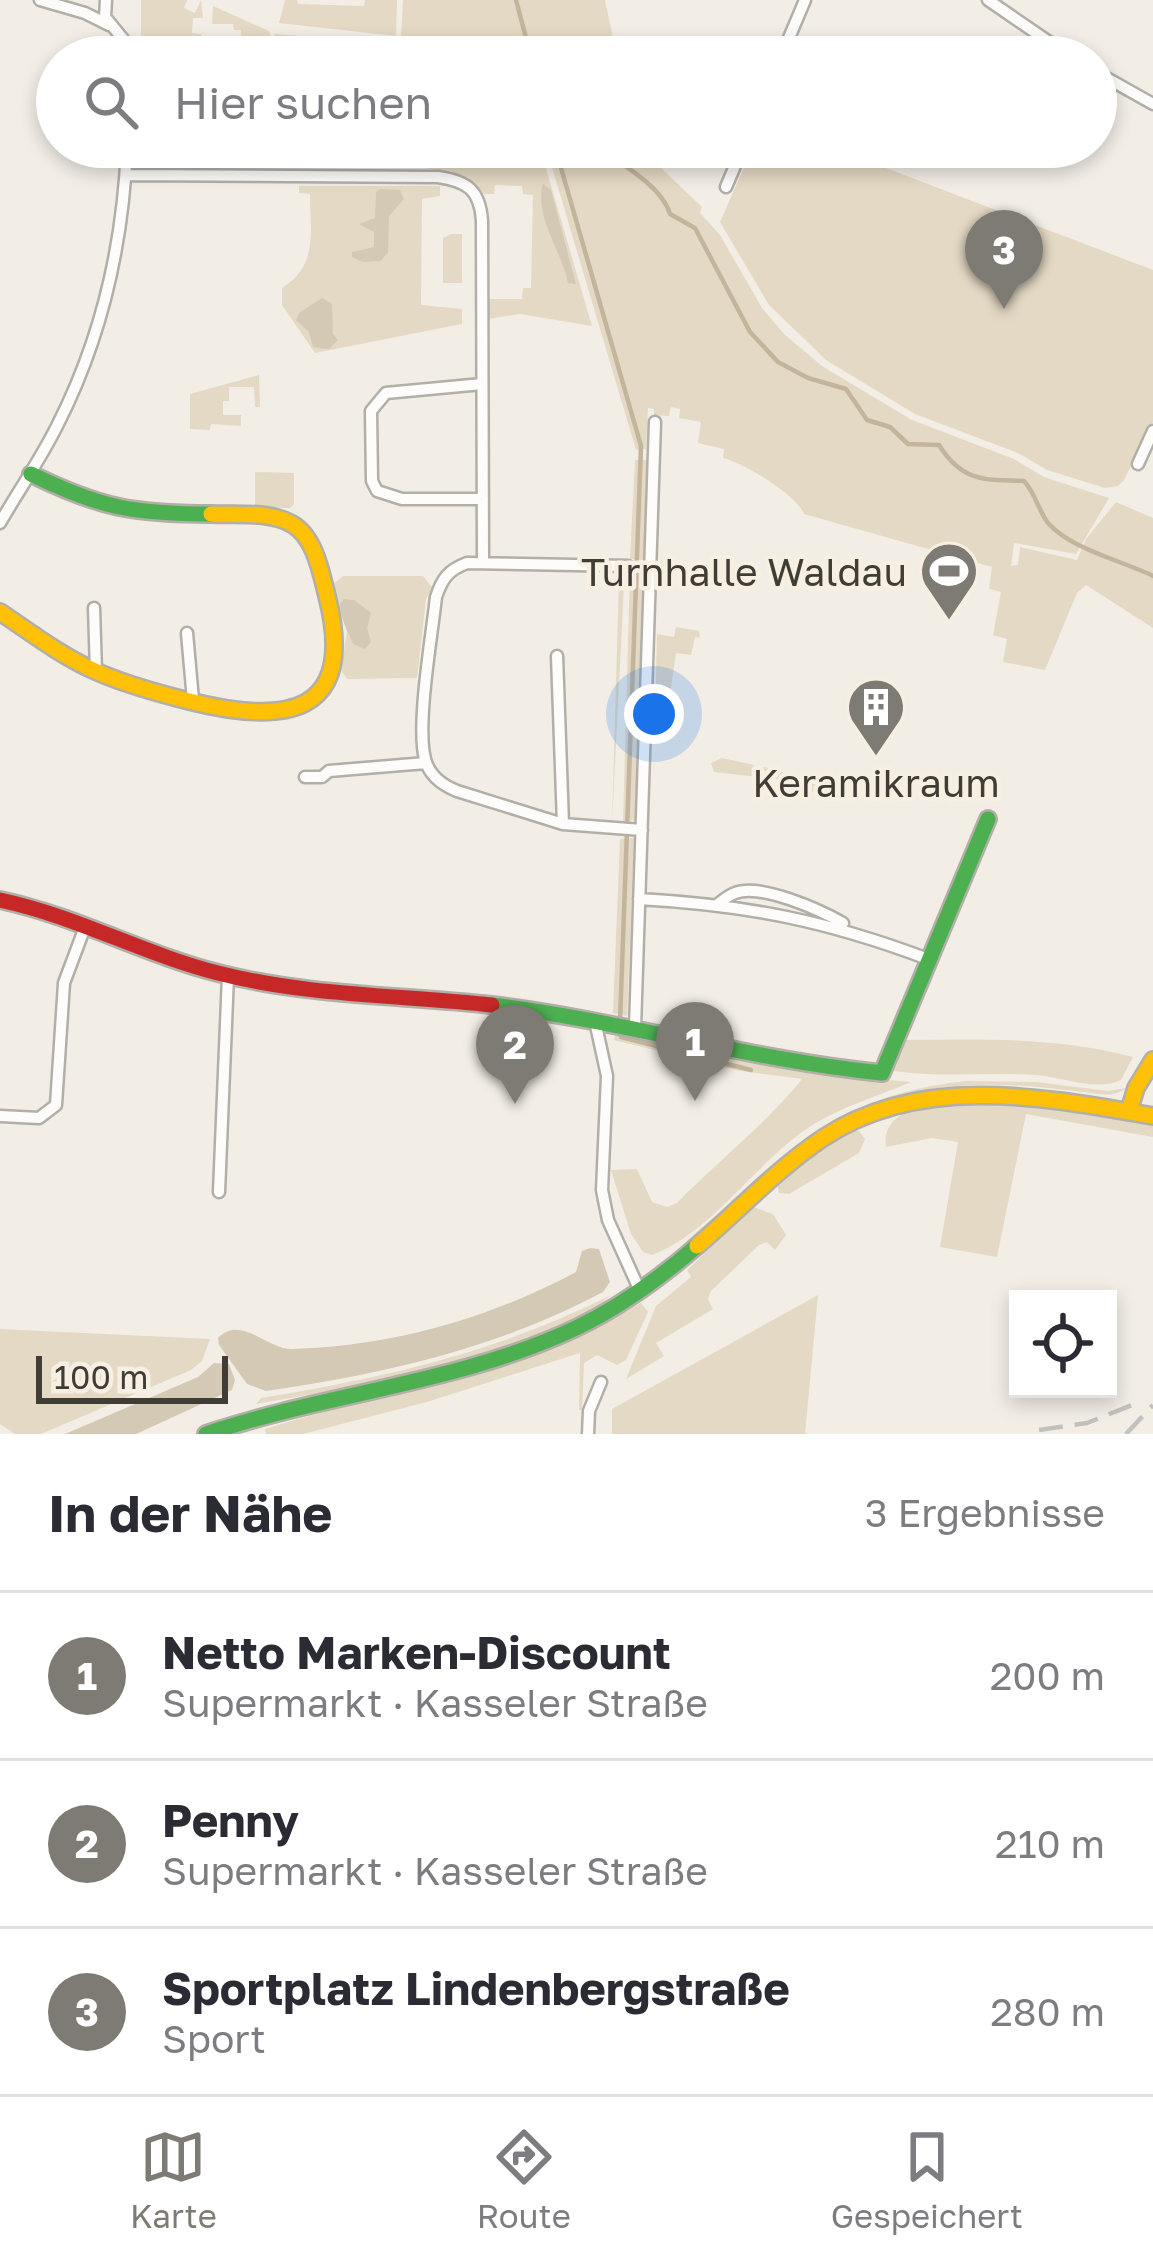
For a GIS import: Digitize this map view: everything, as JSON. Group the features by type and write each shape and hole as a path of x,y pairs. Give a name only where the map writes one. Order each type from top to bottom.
{"street":[{"path":"40,0 109,25 120,36"},
{"path":"72,9 104,0 109,25"},
{"path":"790,36 805,0"},
{"path":"988,0 1041,36"},
{"path":"1117,84 1153,104"},
{"path":"0,523 58,425 95,332 114,262 126,168"},
{"path":"726,187 734,168"},
{"path":"126,175 438,177 466,184 481,202 482,220 483,563"},
{"path":"482,384 386,393 371,411 372,481 377,491 402,499 483,499"},
{"path":"624,1026 639,899 632,830 655,422"},
{"path":"1138,464 1153,431"},
{"path":"0,612 97,672 193,700 273,715 313,698 336,661 335,623 305,536 285,520 127,512 92,503 31,474"},
{"path":"628,566 483,563 453,568 442,579 436,597 423,738 425,763 443,785 563,824 632,830"},
{"path":"94,608 97,672"},
{"path":"188,633 193,700"},
{"path":"557,656 563,824"},
{"path":"305,777 425,763"},
{"path":"0,900 42,908 174,962 228,976 515,1008 624,1026 814,1069 882,1073 988,819"},
{"path":"639,899 718,904 856,932 928,959"},
{"path":"0,1116 39,1118 56,1105 64,983 85,927"},
{"path":"219,1192 228,976"},
{"path":"596,1021 607,1076 602,1190 616,1241 640,1291"},
{"path":"1129,1112 1136,1088 1153,1060"},
{"path":"206,1434 256,1417 512,1353 595,1319 683,1260 787,1165 864,1116 915,1100 986,1092 1129,1112 1152,1111"},
{"path":"588,1434 589,1411 601,1382"}],"shaded area":[{"path":"141,0 187,0 184,8 195,13 201,0 203,18 193,18 192,33 201,36 141,36"},
{"path":"285,0 364,6 365,0 397,0 396,36 279,23"},
{"path":"403,0 605,0 613,36 459,36 401,36"},
{"path":"213,6 271,36 241,36 233,24 212,24"},
{"path":"425,168 546,168 592,326 520,314 488,319 488,299 522,299 523,288 531,288 533,195 523,194 522,186 495,185 494,194 484,194 469,178"},
{"path":"552,168 661,168 702,207 700,213 720,235 762,308 822,366 912,420 1014,459 1044,477 1109,498 1076,554 1014,543 1011,566 1018,565 1020,547 1077,560 1086,539 1116,502 1153,518 1153,628 1086,585 1077,593 1045,670 1003,662 1007,639 993,635 1001,592 989,589 992,567 804,514 769,481 723,458 724,449 698,443 701,422 679,418 680,409 671,407 669,416 654,415 654,409 648,408 646,449 636,450"},
{"path":"744,168 886,168 1153,270 1153,422 1124,480 1105,488 1047,470 1018,453 915,414 826,360 769,305 720,222"},
{"path":"543,184 551,190 576,284 568,283 545,222"},
{"path":"299,186 440,186 440,196 422,199 421,305 462,309 462,324 315,353 282,305 282,288 302,269 310,246 310,194 299,193"},
{"path":"380,189 400,190 404,199 389,216 388,252 381,261 363,262 352,257 352,252 374,247 374,232 359,224 375,218"},
{"path":"462,234 462,283 443,283 443,238"},
{"path":"322,298 332,304 333,334 338,340 329,349 313,347 309,332 296,320"},
{"path":"259,375 260,407 255,407 254,387 229,387 229,401 223,401 223,415 241,415 241,426 211,424 210,430 190,429 190,394"},
{"path":"635,460 648,460 645,560 630,559"},
{"path":"255,472 294,473 294,504 255,508"},
{"path":"630,571 644,571 635,820 623,822"},
{"path":"343,576 423,576 432,587 426,599 417,678 347,679 341,670 347,632 333,584"},
{"path":"619,578 624,584 612,824"},
{"path":"344,599 354,600 371,613 367,628 371,642 365,649 353,644 341,615"},
{"path":"676,627 699,631 700,638 695,637 691,655 676,653 667,716 655,714 657,634 674,637"},
{"path":"722,758 797,779 886,785 896,790 889,796 846,789 813,792 775,779 714,772 711,763"},
{"path":"632,838 627,1016 613,1013 620,839"},
{"path":"616,1032 805,1073 911,1082 802,1132 712,1216 652,1255 643,1252 631,1234 611,1170 637,1169 652,1202 667,1207 677,1203 802,1079 740,1071 614,1040"},
{"path":"902,1040 1047,1043 1133,1057 1121,1080 1101,1085 1036,1075 893,1071 890,1068"},
{"path":"966,1081 1036,1082 1109,1091 1126,1088 1106,1094 979,1085 892,1098 846,1118 803,1145 675,1254 809,1136 865,1106 896,1095"},
{"path":"980,1100 1153,1123 1153,1137 1026,1114 997,1257 940,1247 958,1142 932,1138 886,1147 887,1132 894,1121 919,1107"},
{"path":"859,1131 865,1139 859,1153 789,1194 779,1193 777,1184 816,1152"},
{"path":"753,1207 773,1214 786,1235 775,1250 767,1242 759,1245 711,1291 708,1299 713,1309 656,1343 664,1356 626,1379 656,1306 691,1277 687,1270"},
{"path":"599,1249 610,1282 603,1292 522,1329 439,1356 266,1391 247,1384 219,1345 218,1338 236,1330 293,1349 367,1342 439,1327 509,1303 576,1272 582,1251"},
{"path":"611,1295 578,1318 491,1354 391,1379 256,1404 261,1398 353,1381 483,1348"},
{"path":"818,1295 805,1434 612,1434 612,1409"},
{"path":"641,1303 648,1312 626,1360 617,1365 597,1355 584,1363 582,1410 580,1353 427,1402 303,1434 266,1434 265,1429 505,1363 597,1327"},
{"path":"0,1329 210,1339 202,1361 191,1370 41,1434 15,1434 0,1424"},
{"path":"214,1363 229,1364 235,1380 232,1390 136,1434 65,1434 198,1377"}],"waterway":[{"path":"516,0 525,36"},
{"path":"561,168 641,446 620,1022"},
{"path":"628,168 658,194 670,214 695,228 750,332 778,362 808,378 846,389 867,420 890,427 908,444 939,445 956,466 976,476 1024,481 1058,532 1153,576"},
{"path":"620,1033 751,1070"}],"railway":[{"path":"1039,1430 1087,1423 1132,1405"},
{"path":"1126,1434 1153,1405"}],"traffic: fast":[{"path":"31,474 118,507 211,514"},
{"path":"492,1005 882,1073 988,819"},
{"path":"206,1434 532,1347 608,1311 697,1246"}],"traffic: slow":[{"path":"0,612 81,664 140,688 255,712 305,703 322,689 332,667 334,636 312,546 300,530 274,517 211,514"},
{"path":"1129,1111 1153,1060"},
{"path":"697,1246 823,1138 901,1104 942,1097 1027,1097 1153,1116"}],"traffic: jam":[{"path":"0,900 56,915 190,965 252,981 492,1005"}],"place":[{"name":"Sportplatz Lindenbergstraße","path":"1004,309"},
{"name":"Turnhalle Waldau","path":"949,622"},
{"name":"Keramikraum","path":"876,758"},
{"name":"Netto Marken-Discount","path":"695,1101"},
{"name":"Penny","path":"515,1104"}]}
